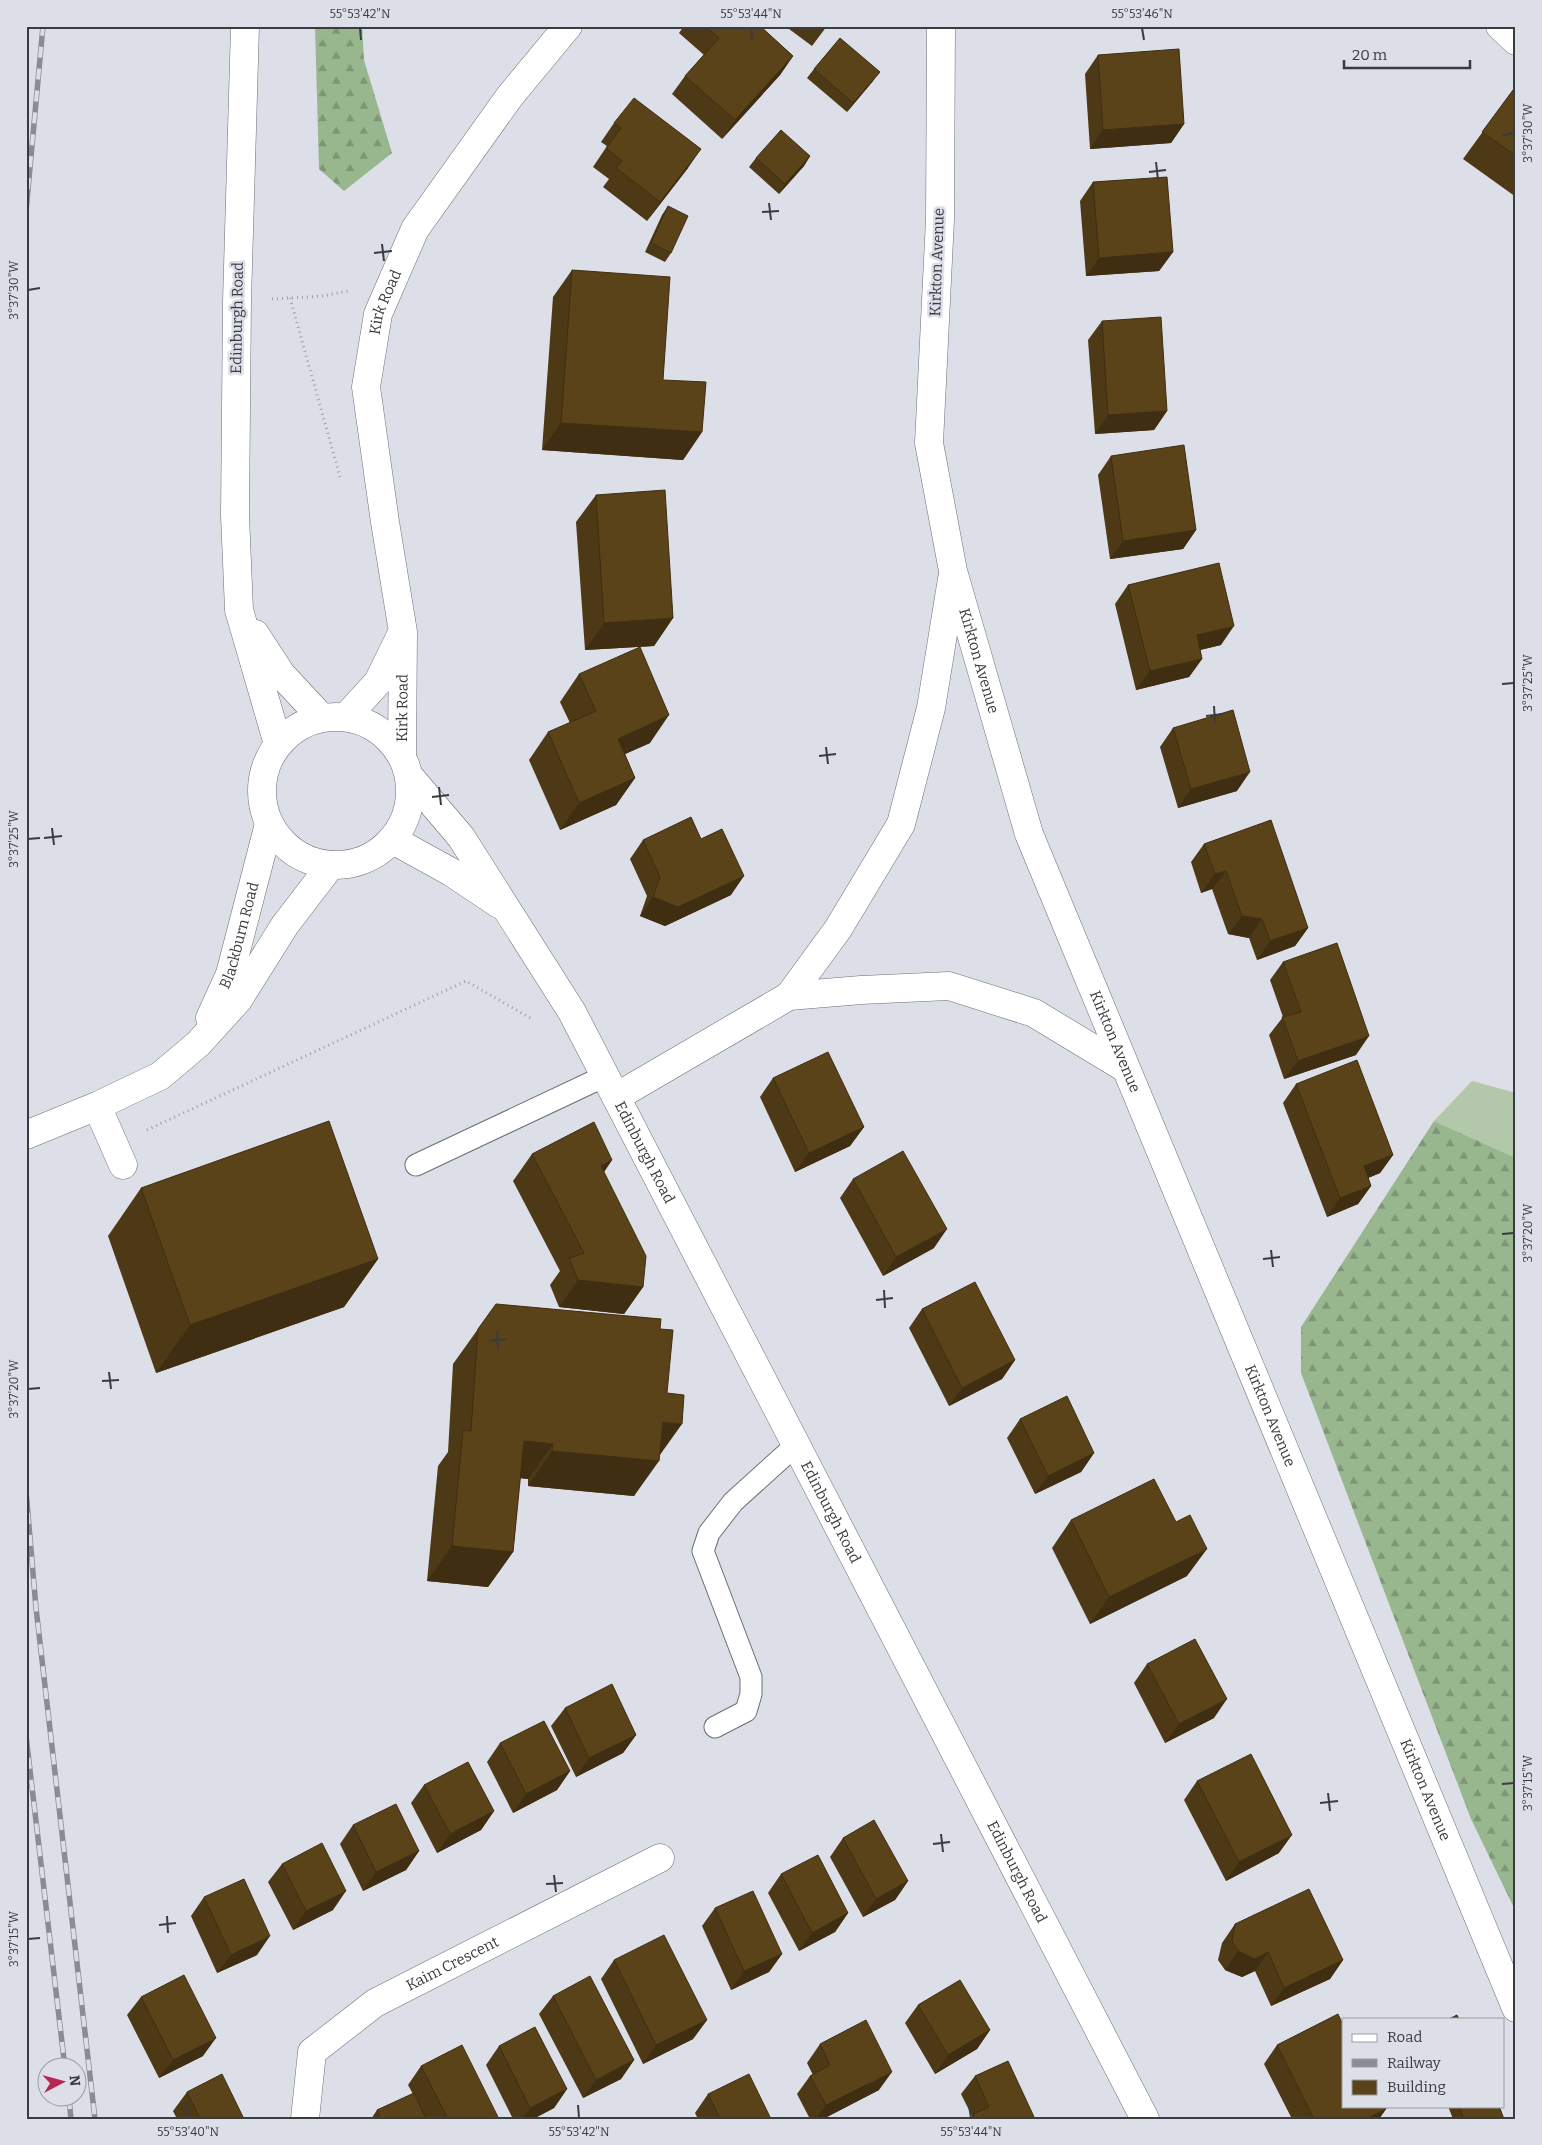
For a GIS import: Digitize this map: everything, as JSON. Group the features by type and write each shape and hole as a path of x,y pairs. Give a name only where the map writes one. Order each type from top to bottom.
{"main road":[{"name":"Edinburgh Road","path":"245,26 237,301 235,515 239,610 278,744"},
{"name":"Kirk Road","path":"406,767 403,632 366,387 378,314 415,229 510,96 568,26"},
{"name":"Kirkton Avenue","path":"941,26 940,219 930,443 954,571 1029,834 1516,2008"},
{"path":"1500,26 1516,41"},
{"path":"789,996 838,929 901,824 931,708 954,571"},
{"path":"239,610 281,674 334,717"},
{"name":"Kirk Road","path":"334,717 378,682 403,632"},
{"path":"334,717 372,724 389,738 406,767 410,800 405,821 393,840 380,852 365,860 348,865 313,862 298,855 282,842 269,824 262,804 261,783 267,762 278,744 297,727 334,717"},
{"name":"Edinburgh Road","path":"406,767 461,837 572,1012 1145,2119"},
{"name":"Blackburn Road","path":"198,1044 230,974 269,824"},
{"name":"Edinburgh Road","path":"393,840 451,872 509,910"},
{"name":"Blackburn Road","path":"36,1131 97,1106 160,1076 198,1044 238,1000 286,925 331,865"},
{"path":"610,1087 789,996 948,986 1034,1013 1125,1068"},
{"path":"97,1106 118,1155"},
{"name":"Kaim Crescent","path":"305,2119 312,2052 375,2003 660,1858"}],"lane":[{"path":"416,1166 610,1087"},
{"path":"715,1728 746,1711 751,1694 751,1677 703,1551 709,1532 733,1502 796,1446"}],"path":[{"path":"237,301 323,296 350,291"},
{"path":"290,298 340,478 385,522"},
{"path":"118,1155 466,981 540,1023 572,1012"}],"green space":[{"path":"315,26 362,26 364,60 392,153 344,191 319,169"},
{"path":"1472,1081 1516,1093 1516,1158 1434,1121"},
{"path":"1434,1121 1516,1158 1516,1912 1471,1819 1301,1373 1301,1327"}],"building":[{"path":"705,26 760,26 793,56 735,120 685,76 719,38"},
{"path":"840,38 880,72 853,103 814,69"},
{"path":"1179,49 1184,124 1103,130 1098,55"},
{"path":"1516,86 1516,156 1482,132"},
{"path":"634,98 701,149 660,202 616,168 622,161 606,148 621,128 614,123"},
{"path":"781,130 810,156 785,184 756,158"},
{"path":"1167,177 1173,252 1099,258 1093,182"},
{"path":"668,206 688,216 671,253 651,243"},
{"path":"572,270 670,277 663,380 706,382 702,432 561,423"},
{"path":"1161,317 1167,411 1108,415 1102,321"},
{"path":"1184,445 1196,530 1123,541 1111,456"},
{"path":"665,490 673,618 604,623 596,495"},
{"path":"1219,563 1234,626 1197,635 1202,659 1150,671 1128,585"},
{"path":"640,647 669,715 618,739 635,778 579,803 548,732 596,711 579,674"},
{"path":"1233,710 1250,772 1191,789 1173,728"},
{"path":"691,817 701,839 722,829 744,876 678,907 653,897 660,877 643,840"},
{"path":"1271,820 1308,928 1270,941 1262,919 1242,916 1226,871 1215,874 1204,844"},
{"path":"1337,943 1369,1036 1298,1061 1282,1017 1301,1012 1283,962"},
{"path":"828,1052 864,1127 809,1153 773,1078"},
{"path":"1357,1060 1393,1155 1364,1166 1371,1186 1340,1198 1296,1084"},
{"path":"329,1121 378,1259 190,1325 141,1188"},
{"path":"594,1122 612,1160 601,1166 646,1256 643,1287 578,1280 569,1258 584,1253 532,1154"},
{"path":"903,1151 947,1229 896,1257 853,1179"},
{"path":"975,1282 1015,1360 962,1388 922,1309"},
{"path":"496,1304 661,1319 660,1329 673,1330 667,1393 684,1395 682,1424 663,1422 659,1461 552,1451 553,1444 524,1441 513,1552 452,1546 463,1430 471,1431 478,1329"},
{"path":"1067,1396 1094,1453 1048,1476 1020,1419"},
{"path":"1154,1479 1176,1522 1190,1515 1207,1549 1109,1597 1071,1520"},
{"path":"1195,1639 1227,1699 1179,1724 1147,1664"},
{"path":"612,1684 636,1735 589,1758 565,1708"},
{"path":"544,1721 570,1771 526,1794 500,1743"},
{"path":"1251,1754 1292,1835 1239,1862 1197,1781"},
{"path":"468,1762 494,1811 450,1834 424,1785"},
{"path":"396,1804 419,1851 376,1872 353,1825"},
{"path":"874,1820 908,1881 876,1899 843,1838"},
{"path":"322,1843 346,1891 306,1911 282,1864"},
{"path":"818,1855 848,1913 812,1933 781,1874"},
{"path":"244,1879 270,1936 231,1955 204,1897"},
{"path":"1309,1889 1343,1960 1284,1988 1268,1952 1255,1959 1238,1951 1232,1941 1235,1924"},
{"path":"753,1891 782,1954 744,1971 715,1908"},
{"path":"664,1935 707,2020 656,2045 614,1960"},
{"path":"184,1975 216,2038 173,2060 141,1997"},
{"path":"590,1976 634,2060 596,2080 553,1996"},
{"path":"960,1980 990,2030 948,2055 918,2005"},
{"path":"1338,2014 1342,2023 1342,2108 1386,2109 1366,2119 1314,2119 1277,2045"},
{"path":"866,2020 892,2072 826,2105 810,2076 830,2065 820,2044"},
{"path":"535,2027 567,2089 530,2108 499,2046"},
{"path":"462,2045 499,2119 448,2119 421,2066"},
{"path":"1008,2061 1035,2119 975,2119 973,2114 989,2107 975,2076"},
{"path":"222,2074 244,2119 200,2119 187,2092"},
{"path":"749,2074 771,2119 720,2119 708,2094"},
{"path":"414,2093 426,2119 381,2119 377,2110"},
{"path":"1460,2108 1500,2108 1504,2119 1464,2119"}],"railway":[{"path":"26,211 43,26"},
{"path":"26,1491 36,1608 95,2119"},
{"path":"26,1736 64,2058"},
{"path":"70,2108 71,2119"}]}
